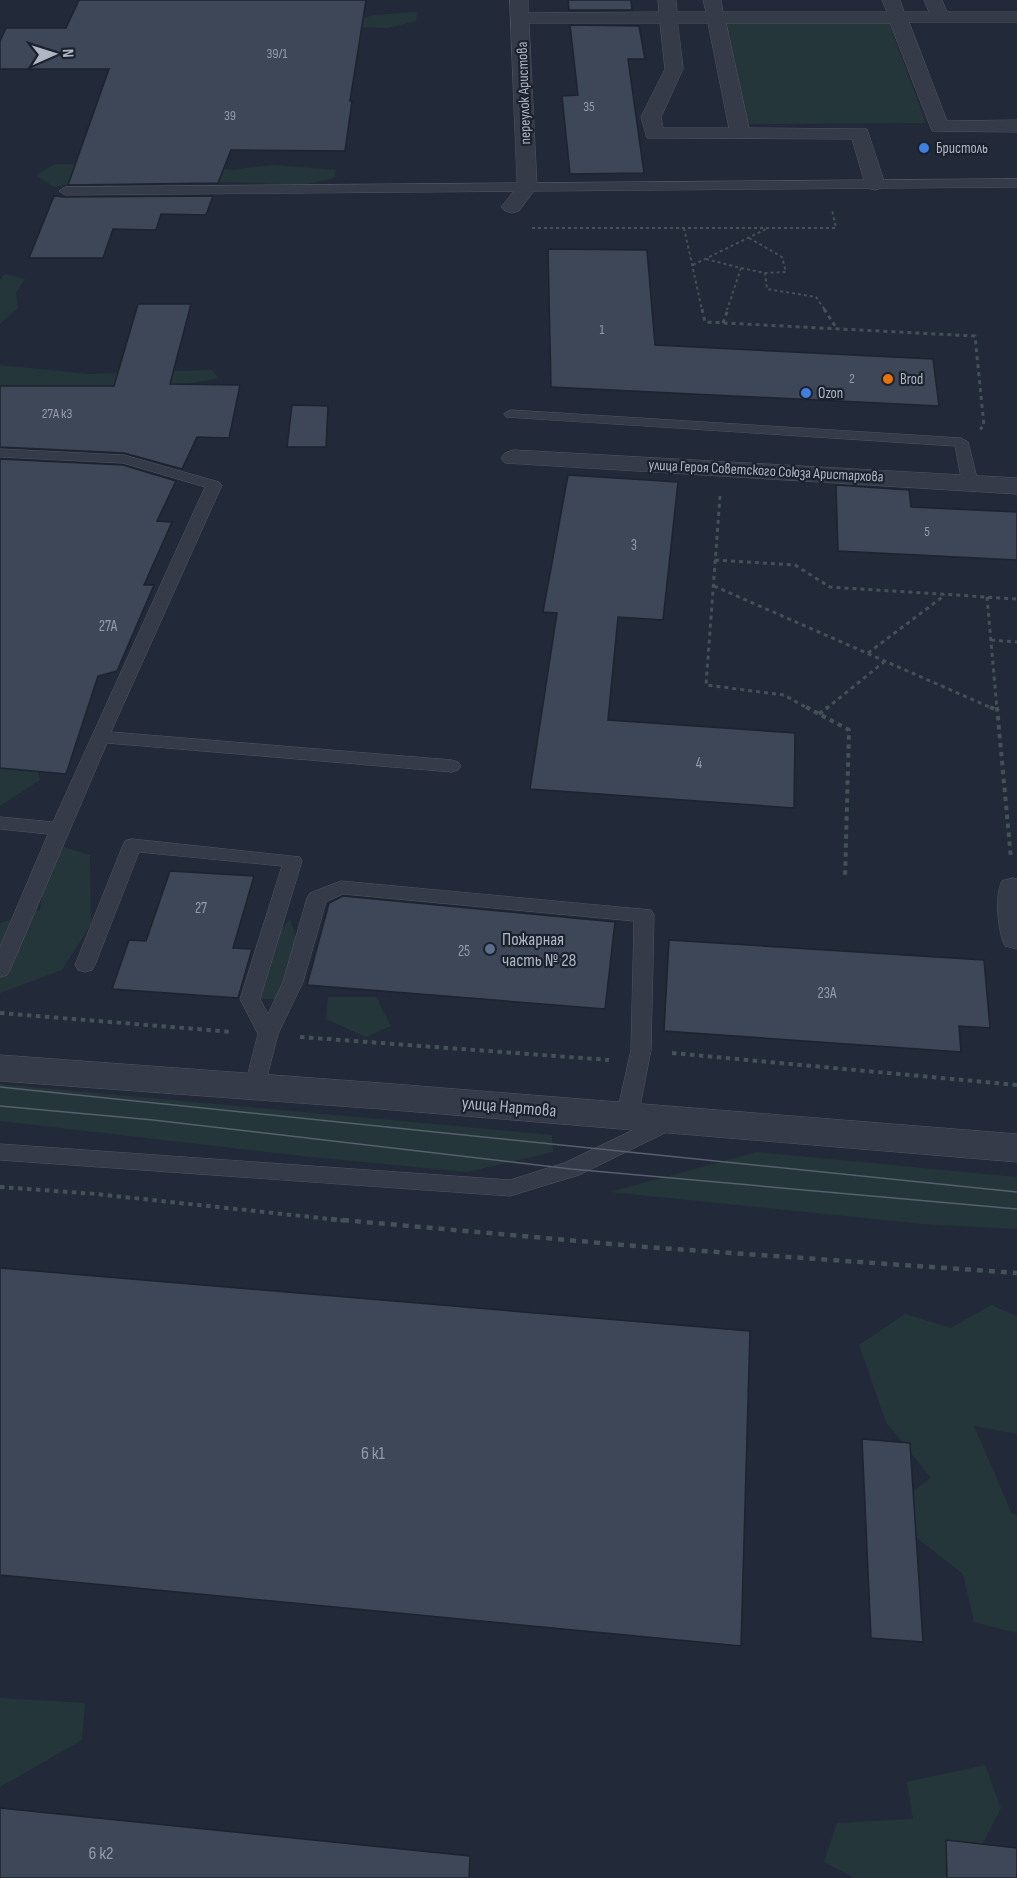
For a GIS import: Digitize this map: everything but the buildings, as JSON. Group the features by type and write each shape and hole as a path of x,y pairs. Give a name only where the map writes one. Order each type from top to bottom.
{"street":[{"path":"894,8 939,127 1017,126"},
{"path":"520,9 937,8 1017,16"},
{"name":"переулок Аристова","path":"520,9 527,187"},
{"path":"668,9 674,69 651,117 654,134 860,133 875,184"},
{"path":"713,9 740,134"},
{"path":"512,207 527,187"},
{"name":"улица Героя Советского Союза Аристархова","path":"514,458 1017,486"},
{"path":"1014,890 1017,938"},
{"name":"улица Нартова","path":"0,1068 255,1085 1017,1148"}],"lane":[{"path":"65,191 1017,183"},
{"path":"511,414 961,442 970,482"},
{"path":"0,453 124,459 214,485 59,829 0,970"},
{"path":"102,737 452,766"},
{"path":"0,824 59,829"},
{"path":"86,965 132,845 293,861 250,999 268,1034"},
{"path":"255,1085 268,1034 293,982 316,898 341,886 644,915 641,1050 627,1117"},
{"path":"0,1152 510,1188 571,1169 669,1121"}],"path":[{"path":"522,228 836,228 831,209"},
{"path":"684,228 705,322 975,336 984,426 961,442"},
{"path":"693,265 768,228"},
{"path":"706,259 765,273 786,272 782,257 748,238"},
{"path":"723,322 741,268"},
{"path":"765,273 767,289 816,297 837,329"},
{"path":"722,468 706,686 784,694 849,730 845,878"},
{"path":"716,560 795,565 830,587 1017,599"},
{"path":"714,586 997,710"},
{"path":"868,653 946,594"},
{"path":"987,597 1014,890"},
{"path":"991,640 1017,642"},
{"path":"819,714 885,661"},
{"path":"0,1013 608,1060 641,1050 1017,1085"},
{"path":"0,1188 96,1194 286,1215 646,1247 1017,1273"}],"shaded area":[{"path":"417,12 416,21 388,28 350,27 348,22 374,15"},
{"path":"724,21 888,21 926,123 747,124"},
{"path":"55,164 217,167 231,170 274,165 336,170 334,178 303,185 229,182 169,185 149,182 108,186 75,183 54,187 36,175"},
{"path":"5,274 25,279 16,293 18,308 0,324 0,280"},
{"path":"0,365 90,374 212,370 218,378 133,395 0,388"},
{"path":"0,748 36,759 40,780 0,806"},
{"path":"63,847 90,855 91,924 62,970 0,993 0,923 40,910 47,866"},
{"path":"290,919 304,961 278,999 260,999 253,963"},
{"path":"328,997 376,997 391,1026 366,1037 326,1019"},
{"path":"0,1084 552,1135 553,1152 467,1172 311,1157 0,1121"},
{"path":"757,1152 1017,1177 1017,1229 923,1224 610,1192"},
{"path":"991,1305 1017,1316 1017,1434 974,1426 1012,1514 1017,1515 1017,1633 974,1622 963,1574 885,1513 931,1478 886,1422 859,1345 905,1314 951,1328"},
{"path":"0,1698 85,1703 82,1740 0,1787"},
{"path":"985,1765 1001,1808 965,1878 854,1878 824,1862 837,1823 913,1819 907,1782"}],"tram line":[{"path":"0,1087 1017,1192"},
{"path":"0,1106 153,1120 571,1169 1017,1209"}],"place":[{"name":"Бристоль","path":"924,148"},
{"name":"Brod","path":"888,379"},
{"name":"Ozon","path":"806,393"},
{"name":"Пожарная часть № 28","path":"490,949"}]}
